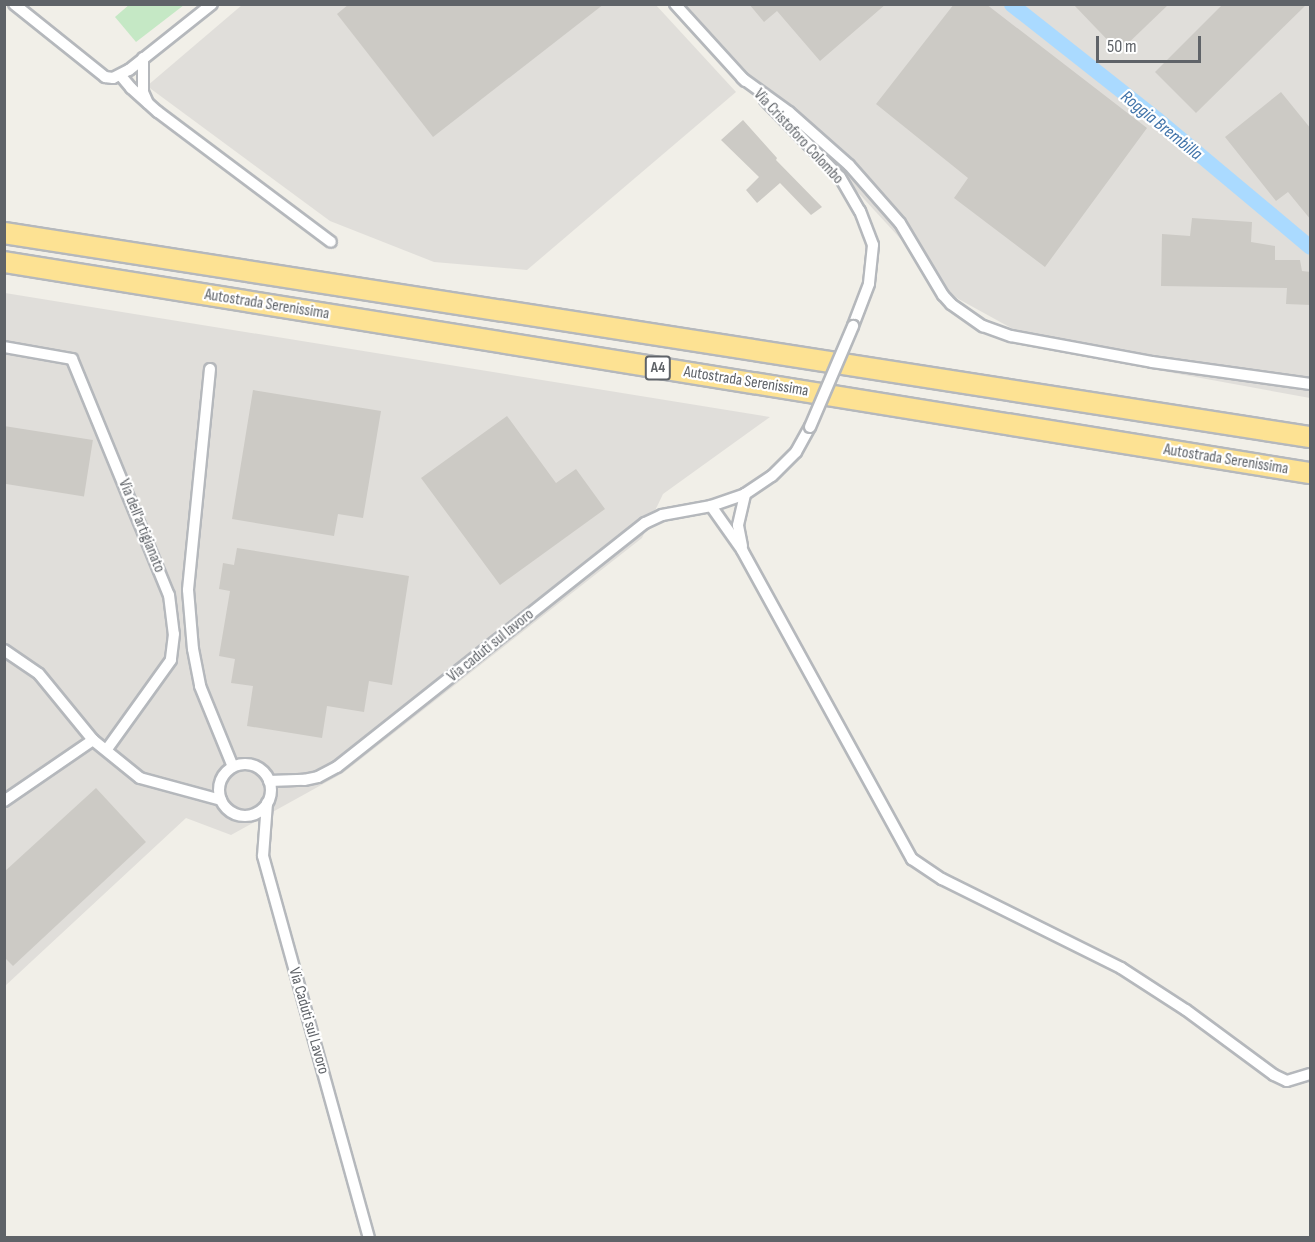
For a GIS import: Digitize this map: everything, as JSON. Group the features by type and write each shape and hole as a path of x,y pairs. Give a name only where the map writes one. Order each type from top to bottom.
{"highway":[{"name":"Autostrada Serenissima","path":"4,233 1311,436"},
{"name":"Autostrada Serenissima","path":"4,262 1311,473"}],"street":[{"path":"14,4 105,77 121,76 212,4"},
{"name":"Via Cristoforo Colombo","path":"675,4 742,78 840,177 860,211 873,245 869,284 810,427"},
{"path":"144,58 143,92 148,103"},
{"path":"121,76 148,103 331,242"},
{"path":"742,78 789,112 849,165 900,223 914,243 933,281 951,304 983,326 1002,333 1152,362 1311,384"},
{"name":"Via dell'artigianato","path":"4,347 72,359 169,595 174,634 171,660 107,749"},
{"path":"210,369 188,590 193,649 200,686 233,767"},
{"name":"Via caduti sul lavoro","path":"269,781 304,780 318,777 337,767 645,523 662,515 711,506 745,494 772,476 796,452 810,427"},
{"path":"742,550 738,525 745,494"},
{"path":"711,506 742,550 912,859 942,879 1121,968 1186,1010 1274,1075 1287,1081 1311,1074"},
{"path":"4,650 39,674 93,740 107,749 140,778 221,800 231,812 247,815 262,809 267,803"},
{"path":"4,801 93,740"},
{"path":"221,800 222,777 233,767 250,764 265,773 269,781"},
{"name":"Via Caduti sul Lavoro","path":"269,781 270,796 267,803 262,856 369,1238"}],"shaded area":[{"path":"655,4 736,92 527,270 434,262 330,221 147,86 242,5"},
{"path":"686,5 1310,5 1310,398 1053,351 953,296"},
{"path":"5,293 770,417 663,494 642,538 343,773 231,835 186,818 5,986"}],"green space":[{"path":"130,4 184,5 136,42 115,17"}],"building":[{"path":"349,4 604,4 433,137 337,14"},
{"path":"749,4 886,4 820,61 777,11 764,22"},
{"path":"954,4 986,4 1147,128 1045,267 954,198 968,178 876,104"},
{"path":"1073,4 1169,4 1119,52"},
{"path":"1223,4 1307,4 1196,113 1155,72"},
{"path":"1281,92 1311,129 1311,220 1288,192 1276,201 1225,137"},
{"path":"743,120 777,158 776,160 822,207 811,215 780,183 757,203 746,190 759,177 721,140"},
{"path":"1192,218 1252,222 1251,242 1275,246 1275,260 1300,260 1302,271 1311,272 1311,305 1286,304 1287,288 1161,286 1162,234 1190,236"},
{"path":"253,390 381,411 363,518 338,514 334,536 232,519"},
{"path":"507,416 556,483 576,469 605,509 500,585 421,478"},
{"path":"4,426 93,440 84,496 4,484"},
{"path":"237,548 409,576 392,685 369,681 364,712 327,706 322,738 247,726 253,686 231,683 235,659 219,656 230,591 219,589 223,563 234,565"},
{"path":"96,788 146,842 13,966 4,957 4,872"}],"waterway":[{"name":"Roggia Brembilla","path":"1011,4 1157,119 1310,247"}]}
